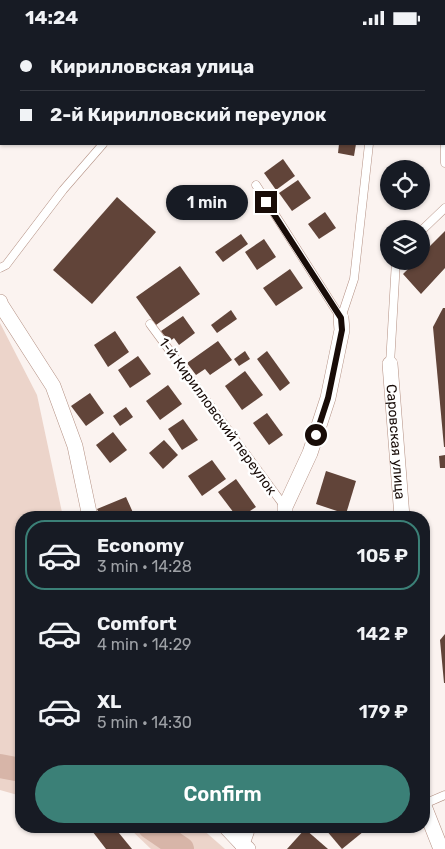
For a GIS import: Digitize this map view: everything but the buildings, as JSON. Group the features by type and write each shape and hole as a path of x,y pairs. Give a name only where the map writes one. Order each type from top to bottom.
{"street":[{"path":"0,301 53,386 75,446 89,511"},
{"path":"285,511 310,453 328,398 342,330 341,318"},
{"name":"Саровская улица","path":"390,364 402,511"},
{"path":"430,820 441,848"},
{"path":"232,833 245,847"},
{"path":"245,847 247,833"}],"lane":[{"path":"0,268 6,265 63,190 103,145"},
{"path":"341,318 354,279 369,145"},
{"path":"445,145 445,163"},
{"path":"256,185 341,318"},
{"path":"430,222 445,207"},
{"path":"390,364 395,270"},
{"name":"1-й Кирилловский переулок","path":"150,324 284,511"},
{"path":"430,802 445,795"}],"shaded area":[{"path":"0,323 37,395 62,511 15,511 15,794 0,790"},
{"path":"134,833 207,833 225,849 151,849"}],"waterway":[{"path":"0,766 15,769"},
{"path":"159,833 182,849"}],"route":[{"path":"266,202 341,318 342,330 328,398 316,435"}]}
